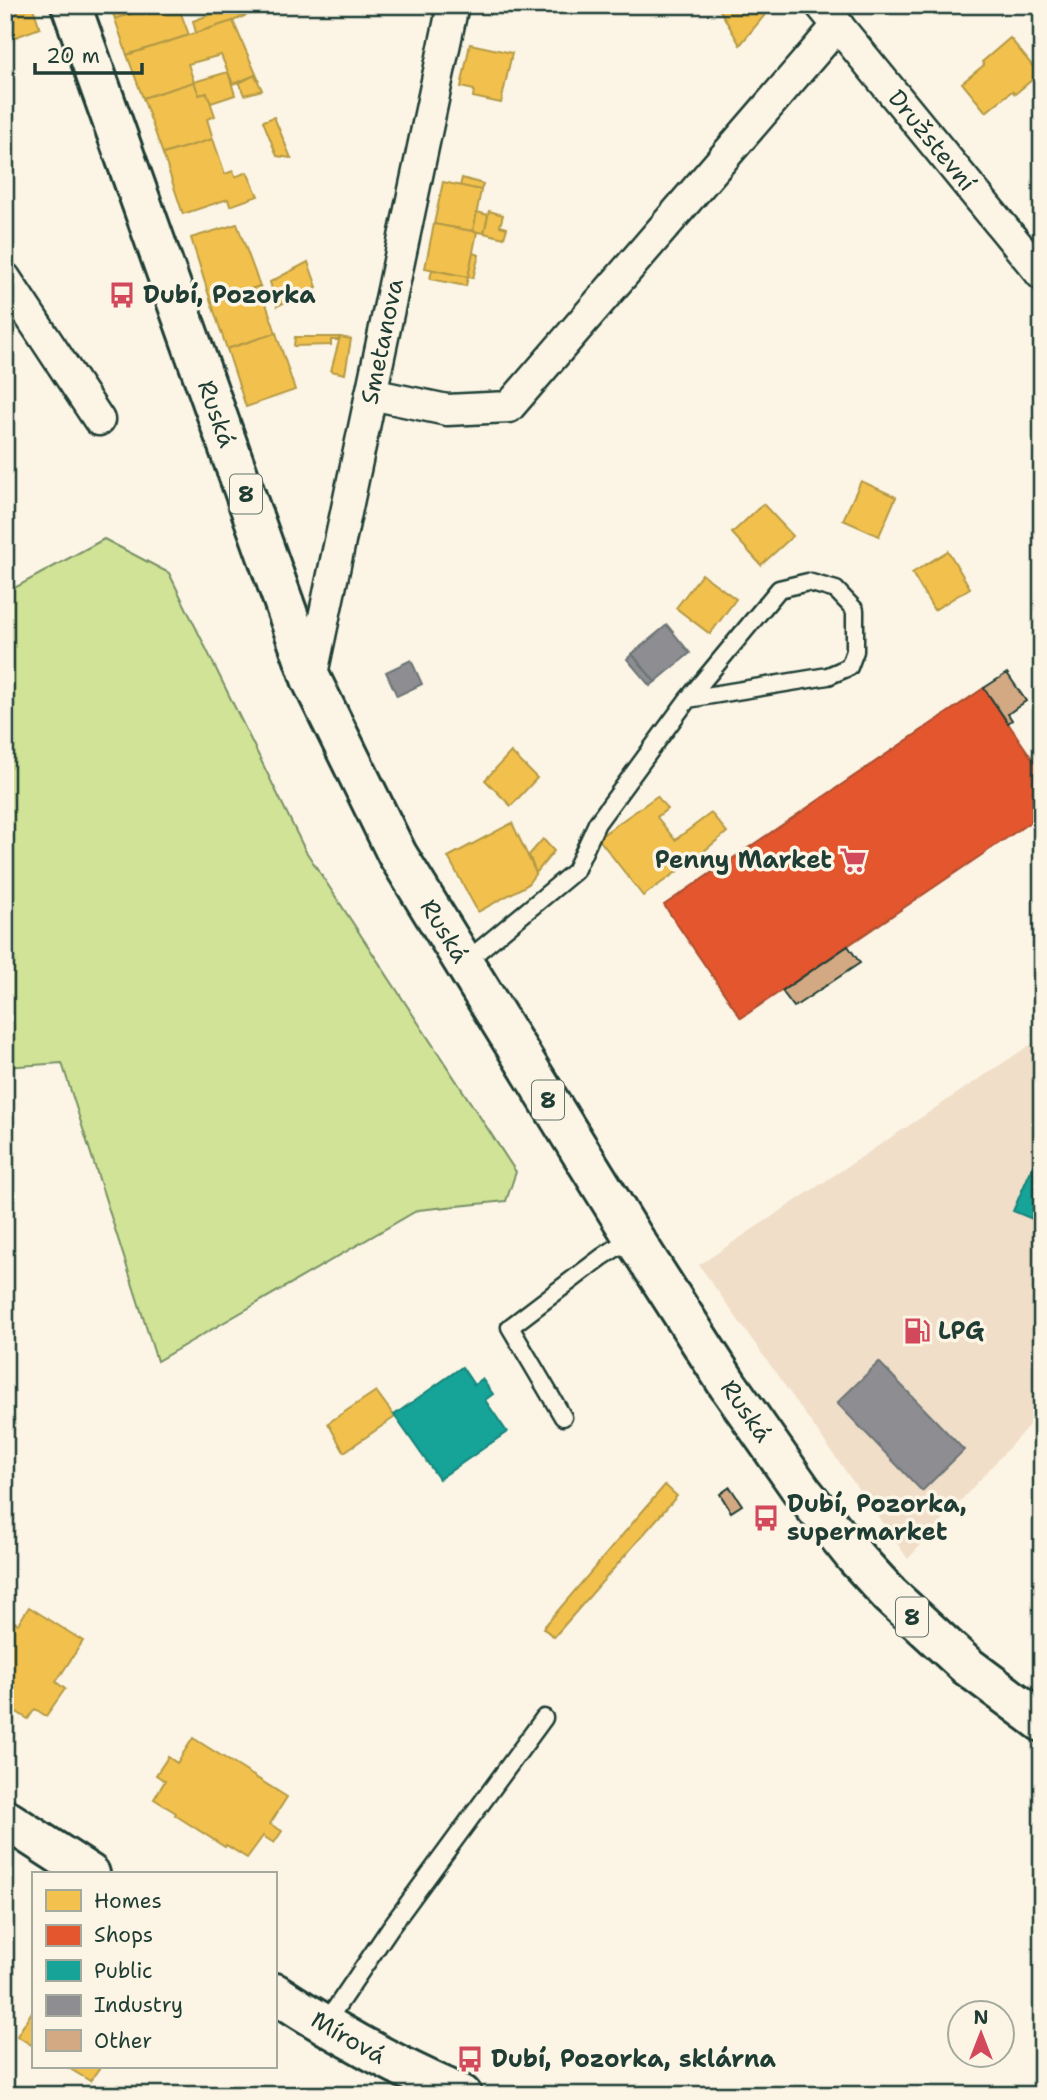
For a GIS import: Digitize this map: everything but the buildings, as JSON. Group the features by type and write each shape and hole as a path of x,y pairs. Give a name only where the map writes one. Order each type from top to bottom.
{"main road":[{"name":"Ruská","path":"71,5 311,679 397,854 633,1237 762,1435 802,1491 890,1595 967,1666 1042,1722"},
{"path":"5,1819 87,1872"},
{"name":"Mírová","path":"276,1994 407,2069 462,2095"}],"street":[{"name":"Smetanova","path":"311,679 453,5"},
{"path":"371,394 447,410 509,407 830,15"},
{"name":"Družstevní","path":"830,15 1042,275"},
{"path":"5,278 99,420"}],"lane":[{"path":"464,963 575,871 597,823 688,699 779,589 808,582 836,590 855,610 855,651 849,667 828,676 688,699"},
{"path":"564,1417 510,1327 602,1257 633,1237"},
{"path":"325,2024 390,1928 544,1718"}],"shaded area":[{"path":"1042,1037 1042,1411 908,1559 699,1265"}],"green space":[{"path":"104,539 169,573 305,850 516,1172 506,1201 418,1210 157,1361 62,1063 5,1067 5,593"}],"place":[{"name":"Dubí, Pozorka","path":"122,295"},
{"name":"Penny Market","path":"853,860"},
{"name":"LPG","path":"917,1331"},
{"name":"Dubí, Pozorka, supermarket","path":"766,1518"},
{"name":"Dubí, Pozorka, sklárna","path":"470,2059"}]}
